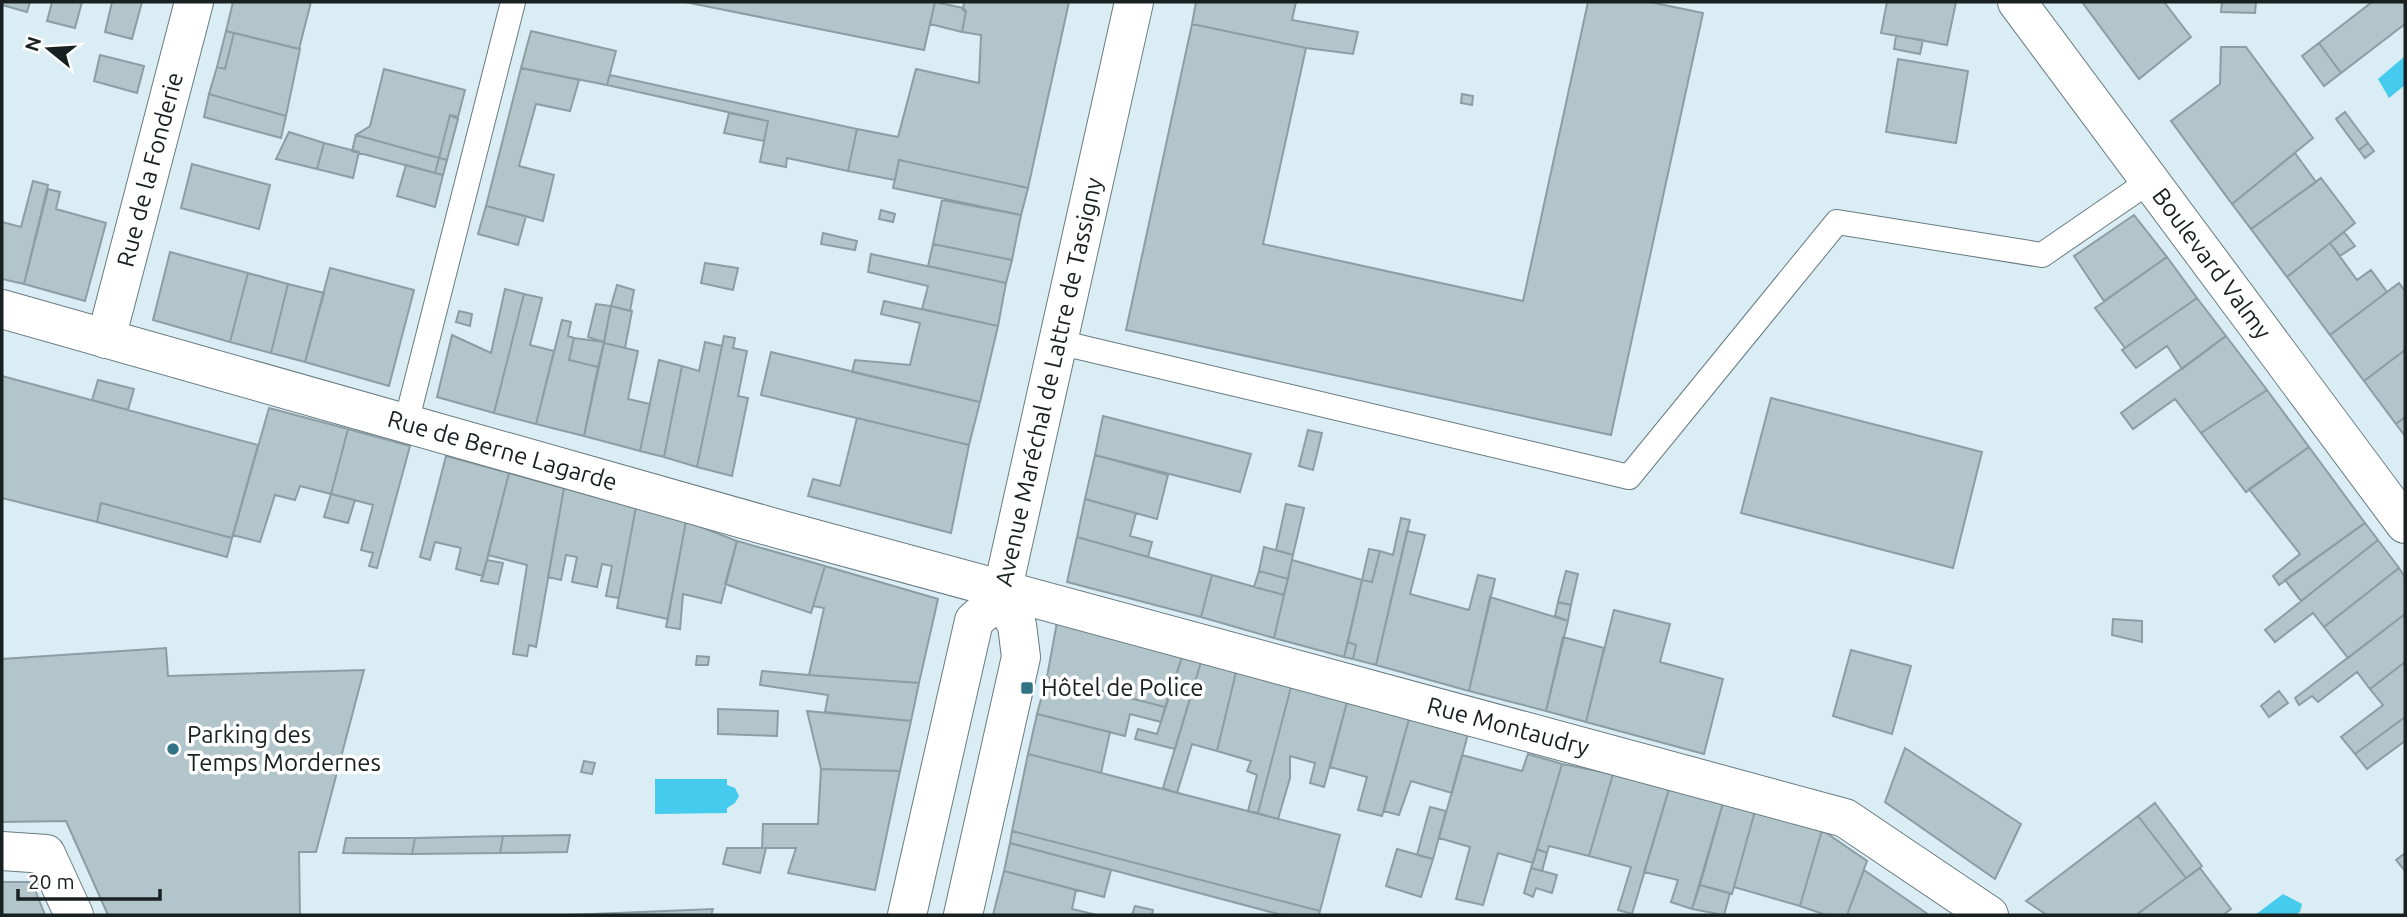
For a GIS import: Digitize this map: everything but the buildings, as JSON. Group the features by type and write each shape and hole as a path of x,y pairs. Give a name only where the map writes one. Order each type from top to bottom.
{"street":[{"name":"Rue de la Fonderie","path":"106,339 194,2"},
{"name":"Avenue Maréchal de Lattre de Tassigny","path":"907,915 974,621 1002,593 1134,2"},
{"name":"Boulevard Valmy","path":"2017,2 2405,524"},
{"name":"Rue de Berne Lagarde","path":"2,309 1002,593"},
{"path":"963,915 1021,657 1017,625 1002,593"},
{"name":"Rue Montaudry","path":"1002,593 1845,818 1989,915"},
{"path":"2,851 46,855 74,915"}],"lane":[{"path":"406,423 513,2"},
{"path":"1058,342 1629,477 1837,222 2042,255 2151,180"}],"water":[{"path":"2405,56 2405,85 2389,98 2378,79"},
{"path":"655,779 727,779 727,785 735,788 739,796 735,803 727,808 727,813 655,814"},
{"path":"2283,894 2302,904 2300,912 2295,915 2255,915"}],"place":[{"name":"Hôtel de Police","path":"1027,688"},
{"name":"Parking des Temps Mordernes","path":"173,749"}]}
